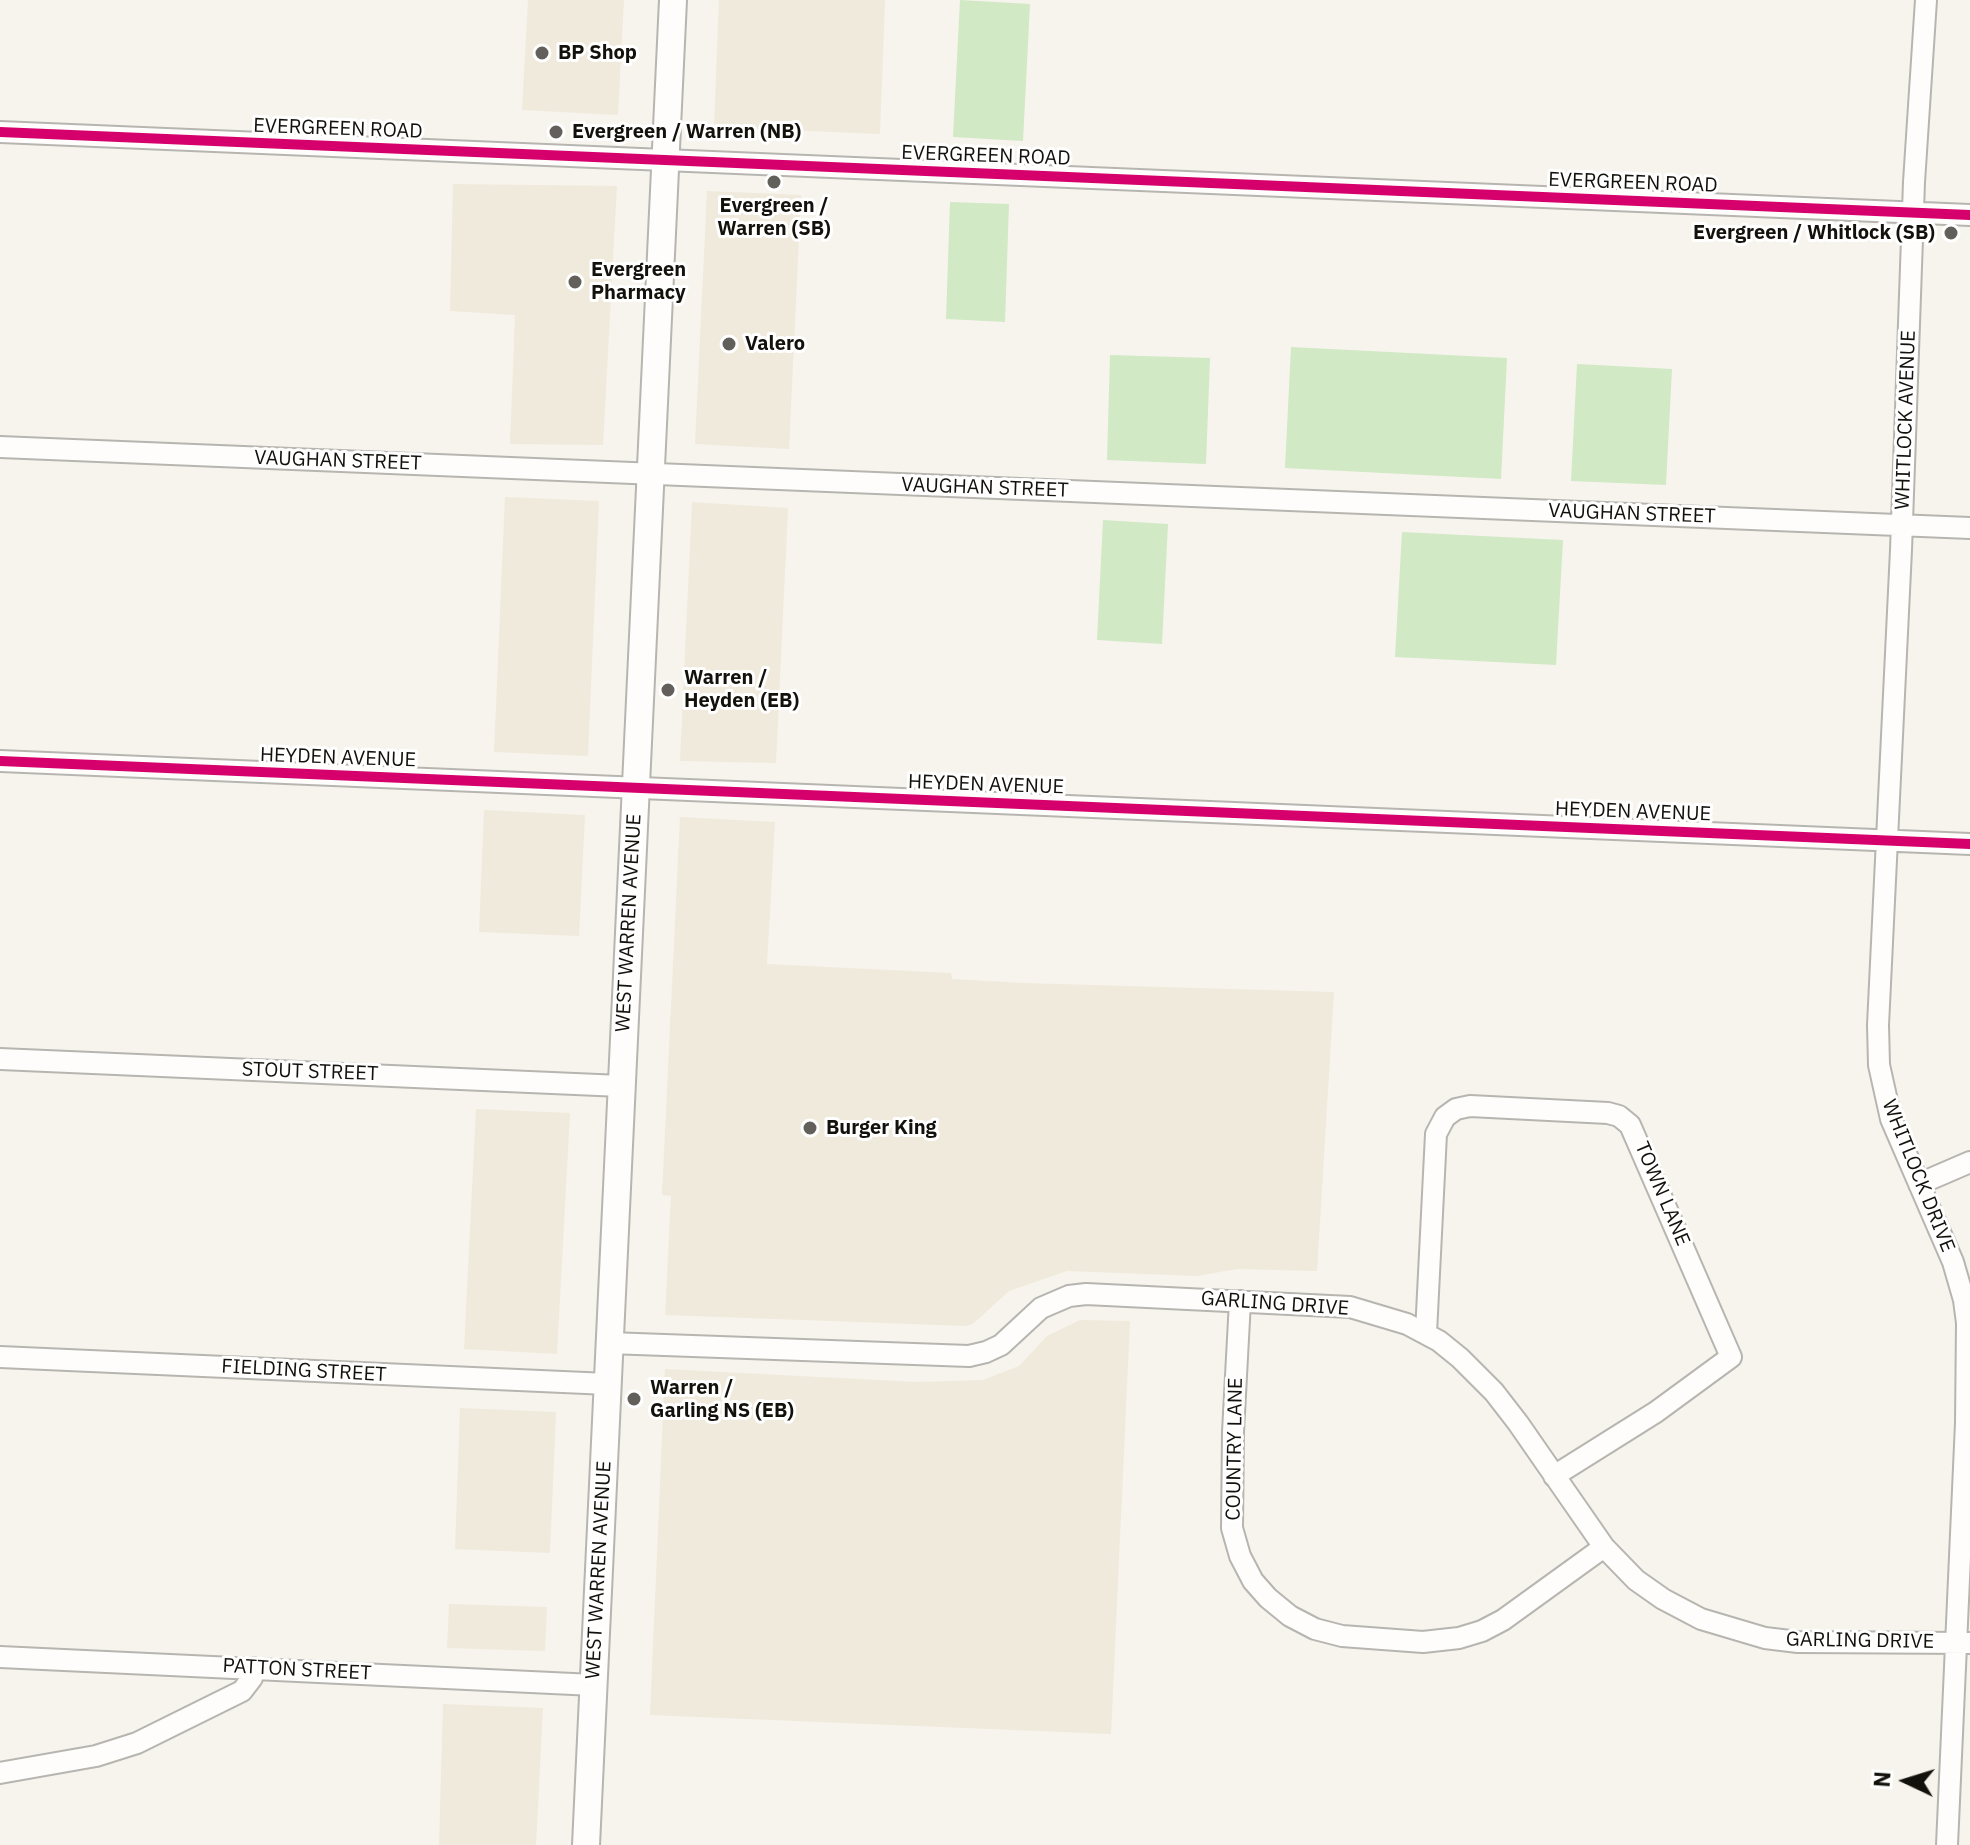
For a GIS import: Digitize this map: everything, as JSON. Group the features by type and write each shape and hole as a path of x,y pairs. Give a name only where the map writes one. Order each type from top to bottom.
{"main road":[{"name":"WEST WARREN AVENUE","path":"586,1845 673,0"}],"street":[{"name":"WHITLOCK AVENUE","path":"1888,841 1914,212 1926,0"},
{"name":"EVERGREEN ROAD","path":"0,132 1970,215"},
{"name":"VAUGHAN STREET","path":"0,447 1970,528"},
{"name":"HEYDEN AVENUE","path":"0,761 1970,844"},
{"name":"WHITLOCK DRIVE","path":"1888,841 1878,1025 1879,1065 1891,1119 1953,1262 1964,1300 1969,1346 1963,1643 1947,1845"},
{"name":"STOUT STREET","path":"0,1059 621,1086"},
{"name":"TOWN LANE","path":"1426,1333 1436,1134 1445,1117 1456,1109 1470,1106 1608,1113 1619,1116 1630,1125 1731,1357 1656,1412 1554,1476"},
{"path":"1919,1184 1970,1162"},
{"name":"GARLING DRIVE","path":"609,1343 969,1356 1001,1345 1041,1308 1069,1296 1350,1307 1387,1316 1426,1333 1460,1358 1494,1392 1604,1547 1636,1580 1663,1599 1701,1619 1740,1632 1798,1642 1963,1643"},
{"name":"COUNTRY LANE","path":"1240,1301 1232,1528 1240,1556 1253,1581 1290,1616 1315,1629 1342,1636 1423,1642 1459,1638 1503,1620 1604,1547"},
{"name":"FIELDING STREET","path":"0,1357 608,1384"},
{"name":"PATTON STREET","path":"0,1657 594,1685"},
{"path":"0,1773 96,1756 137,1743 242,1691 252,1678 253,1668"}],"shaded area":[{"path":"528,0 624,0 618,115 522,110"},
{"path":"719,0 885,0 880,134 714,127"},
{"path":"453,184 617,186 603,445 510,444 515,315 450,311"},
{"path":"707,191 801,195 789,449 695,444"},
{"path":"505,497 599,501 588,756 494,752"},
{"path":"692,502 788,508 776,763 680,761"},
{"path":"484,810 585,815 579,936 479,932"},
{"path":"680,817 775,822 767,964 951,973 952,979 1024,983 1334,992 1317,1271 1237,1269 1197,1276 1067,1271 1009,1291 973,1324 965,1326 665,1315 671,1196 662,1195"},
{"path":"476,1109 570,1113 557,1354 464,1349"},
{"path":"1080,1320 1130,1321 1111,1734 650,1715 665,1369 916,1382 983,1380 1019,1366 1047,1336"},
{"path":"460,1408 556,1412 550,1553 455,1549"},
{"path":"449,1604 547,1607 545,1651 447,1648"},
{"path":"443,1704 543,1708 536,1845 439,1845"}],"green space":[{"path":"960,0 1030,4 1023,141 953,137"},
{"path":"950,202 1009,204 1005,322 946,319"},
{"path":"1291,347 1507,358 1501,479 1285,468"},
{"path":"1110,355 1210,358 1206,464 1107,460"},
{"path":"1577,364 1672,369 1666,485 1571,481"},
{"path":"1103,520 1168,524 1162,644 1097,640"},
{"path":"1402,532 1563,540 1556,665 1395,657"}],"cycle path":[{"path":"0,132 1970,215"},
{"path":"0,761 1970,844"}],"place":[{"name":"BP Shop","path":"542,53"},
{"name":"Evergreen / Warren (NB)","path":"556,132"},
{"name":"Evergreen / Warren (SB)","path":"774,182"},
{"name":"Evergreen / Whitlock (SB)","path":"1951,233"},
{"name":"Evergreen Pharmacy","path":"575,282"},
{"name":"Valero","path":"729,344"},
{"name":"Warren / Heyden (EB)","path":"668,690"},
{"name":"Burger King","path":"810,1128"},
{"name":"Warren / Garling NS (EB)","path":"634,1399"}]}
